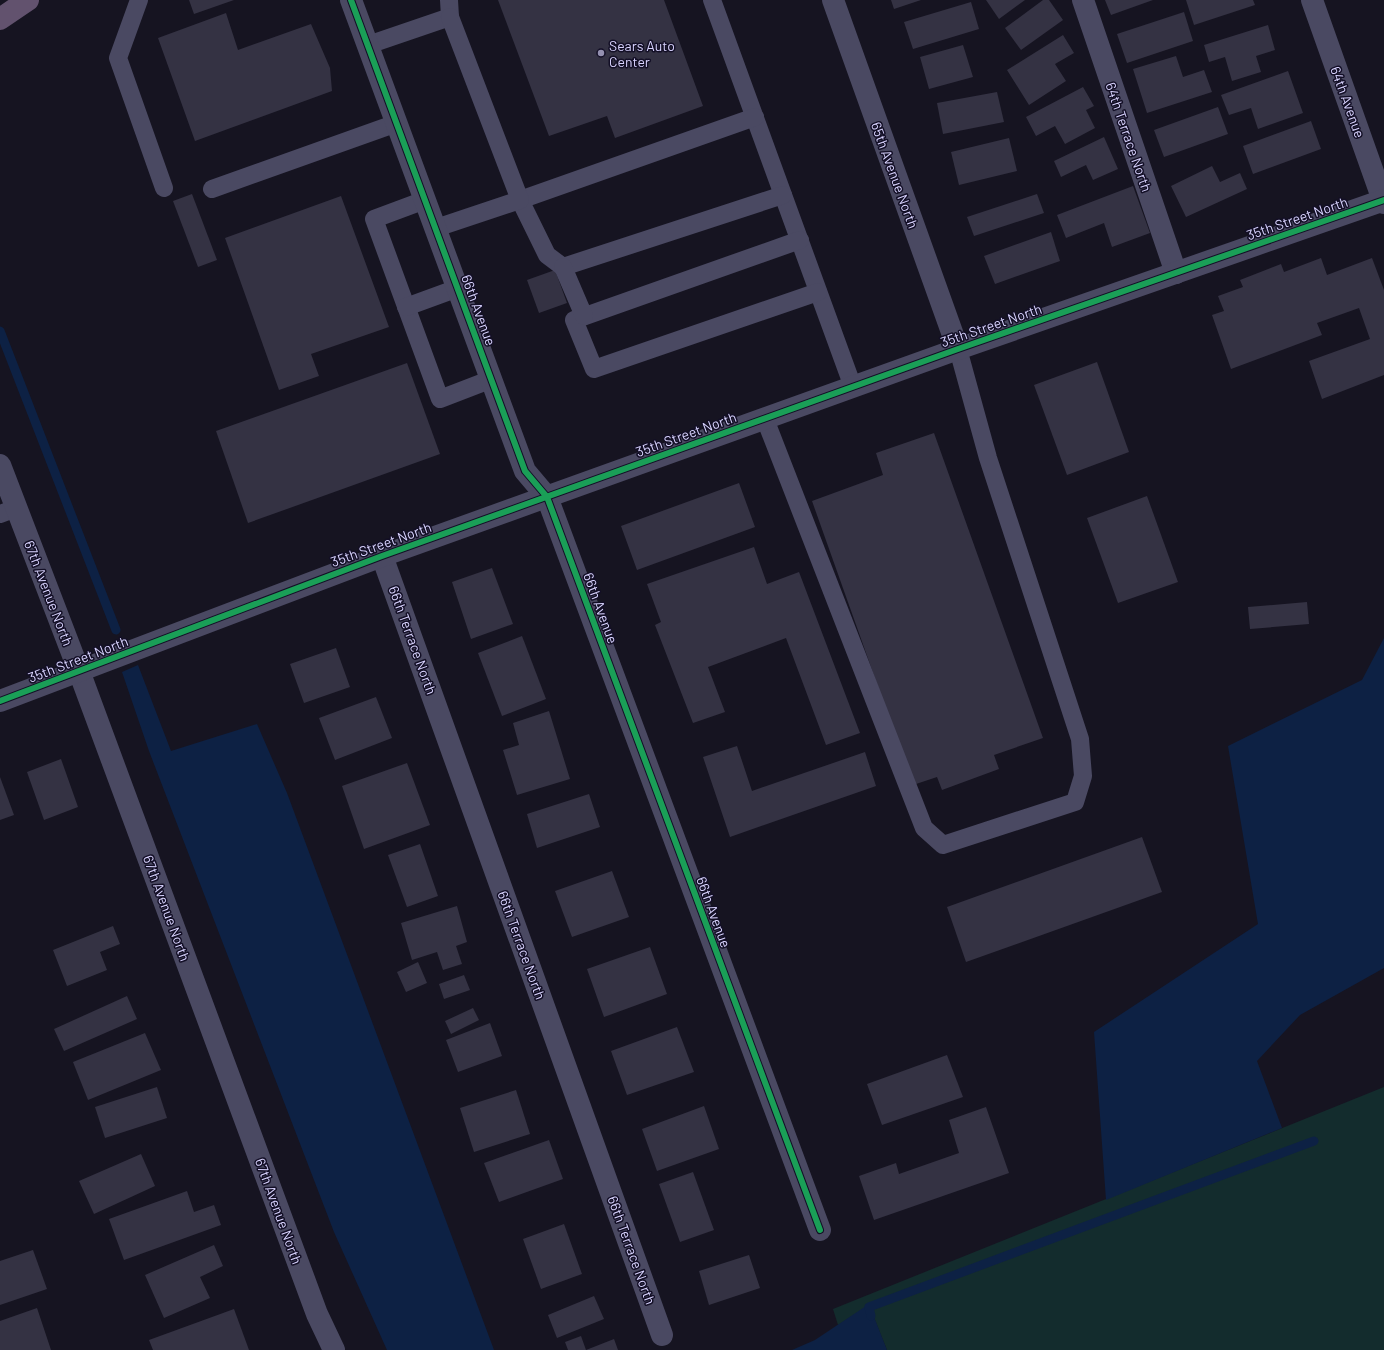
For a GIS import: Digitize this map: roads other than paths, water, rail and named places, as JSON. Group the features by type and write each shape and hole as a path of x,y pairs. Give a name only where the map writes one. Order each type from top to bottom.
{"highway":[{"path":"0,19 28,0"}],"street":[{"name":"66th Avenue","path":"351,0 525,471 547,497 820,1230"},
{"name":"65th Avenue North","path":"833,0 958,350"},
{"name":"64th Terrace North","path":"1083,0 1176,273"},
{"name":"64th Avenue","path":"1312,0 1384,202"},
{"name":"35th Street North","path":"0,701 382,556 853,387 1176,273 1384,202"},
{"name":"67th Avenue North","path":"0,465 8,511 79,671 317,1314 334,1350"},
{"name":"66th Terrace North","path":"382,556 662,1335"}],"lane":[{"path":"139,0 118,58 164,188"},
{"path":"712,0 853,387"},
{"path":"368,46 450,8 520,200 547,255 563,266 584,316"},
{"path":"436,228 755,117"},
{"path":"212,189 396,123"},
{"path":"563,266 783,194"},
{"path":"425,200 374,219 440,399 492,379"},
{"path":"800,240 574,320 594,369 818,292"},
{"path":"406,307 458,288"},
{"path":"765,419 924,828 943,845 1075,802 1083,776 1080,739 988,458 958,350"}],"water":[{"path":"1384,638 1384,968 1300,1015 1257,1061 1282,1128 1106,1200 1094,1032 1258,924 1228,746 1362,680"},
{"path":"138,665 171,751 257,724 287,793 494,1350 387,1350 334,1232 149,751 122,672"},
{"path":"869,1304 887,1350 792,1350 815,1340"}],"waterway":[{"path":"0,331 116,630"},
{"path":"871,1316 869,1307 1314,1141"}],"place":[{"name":"Sears Auto Center","path":"601,53"}]}
